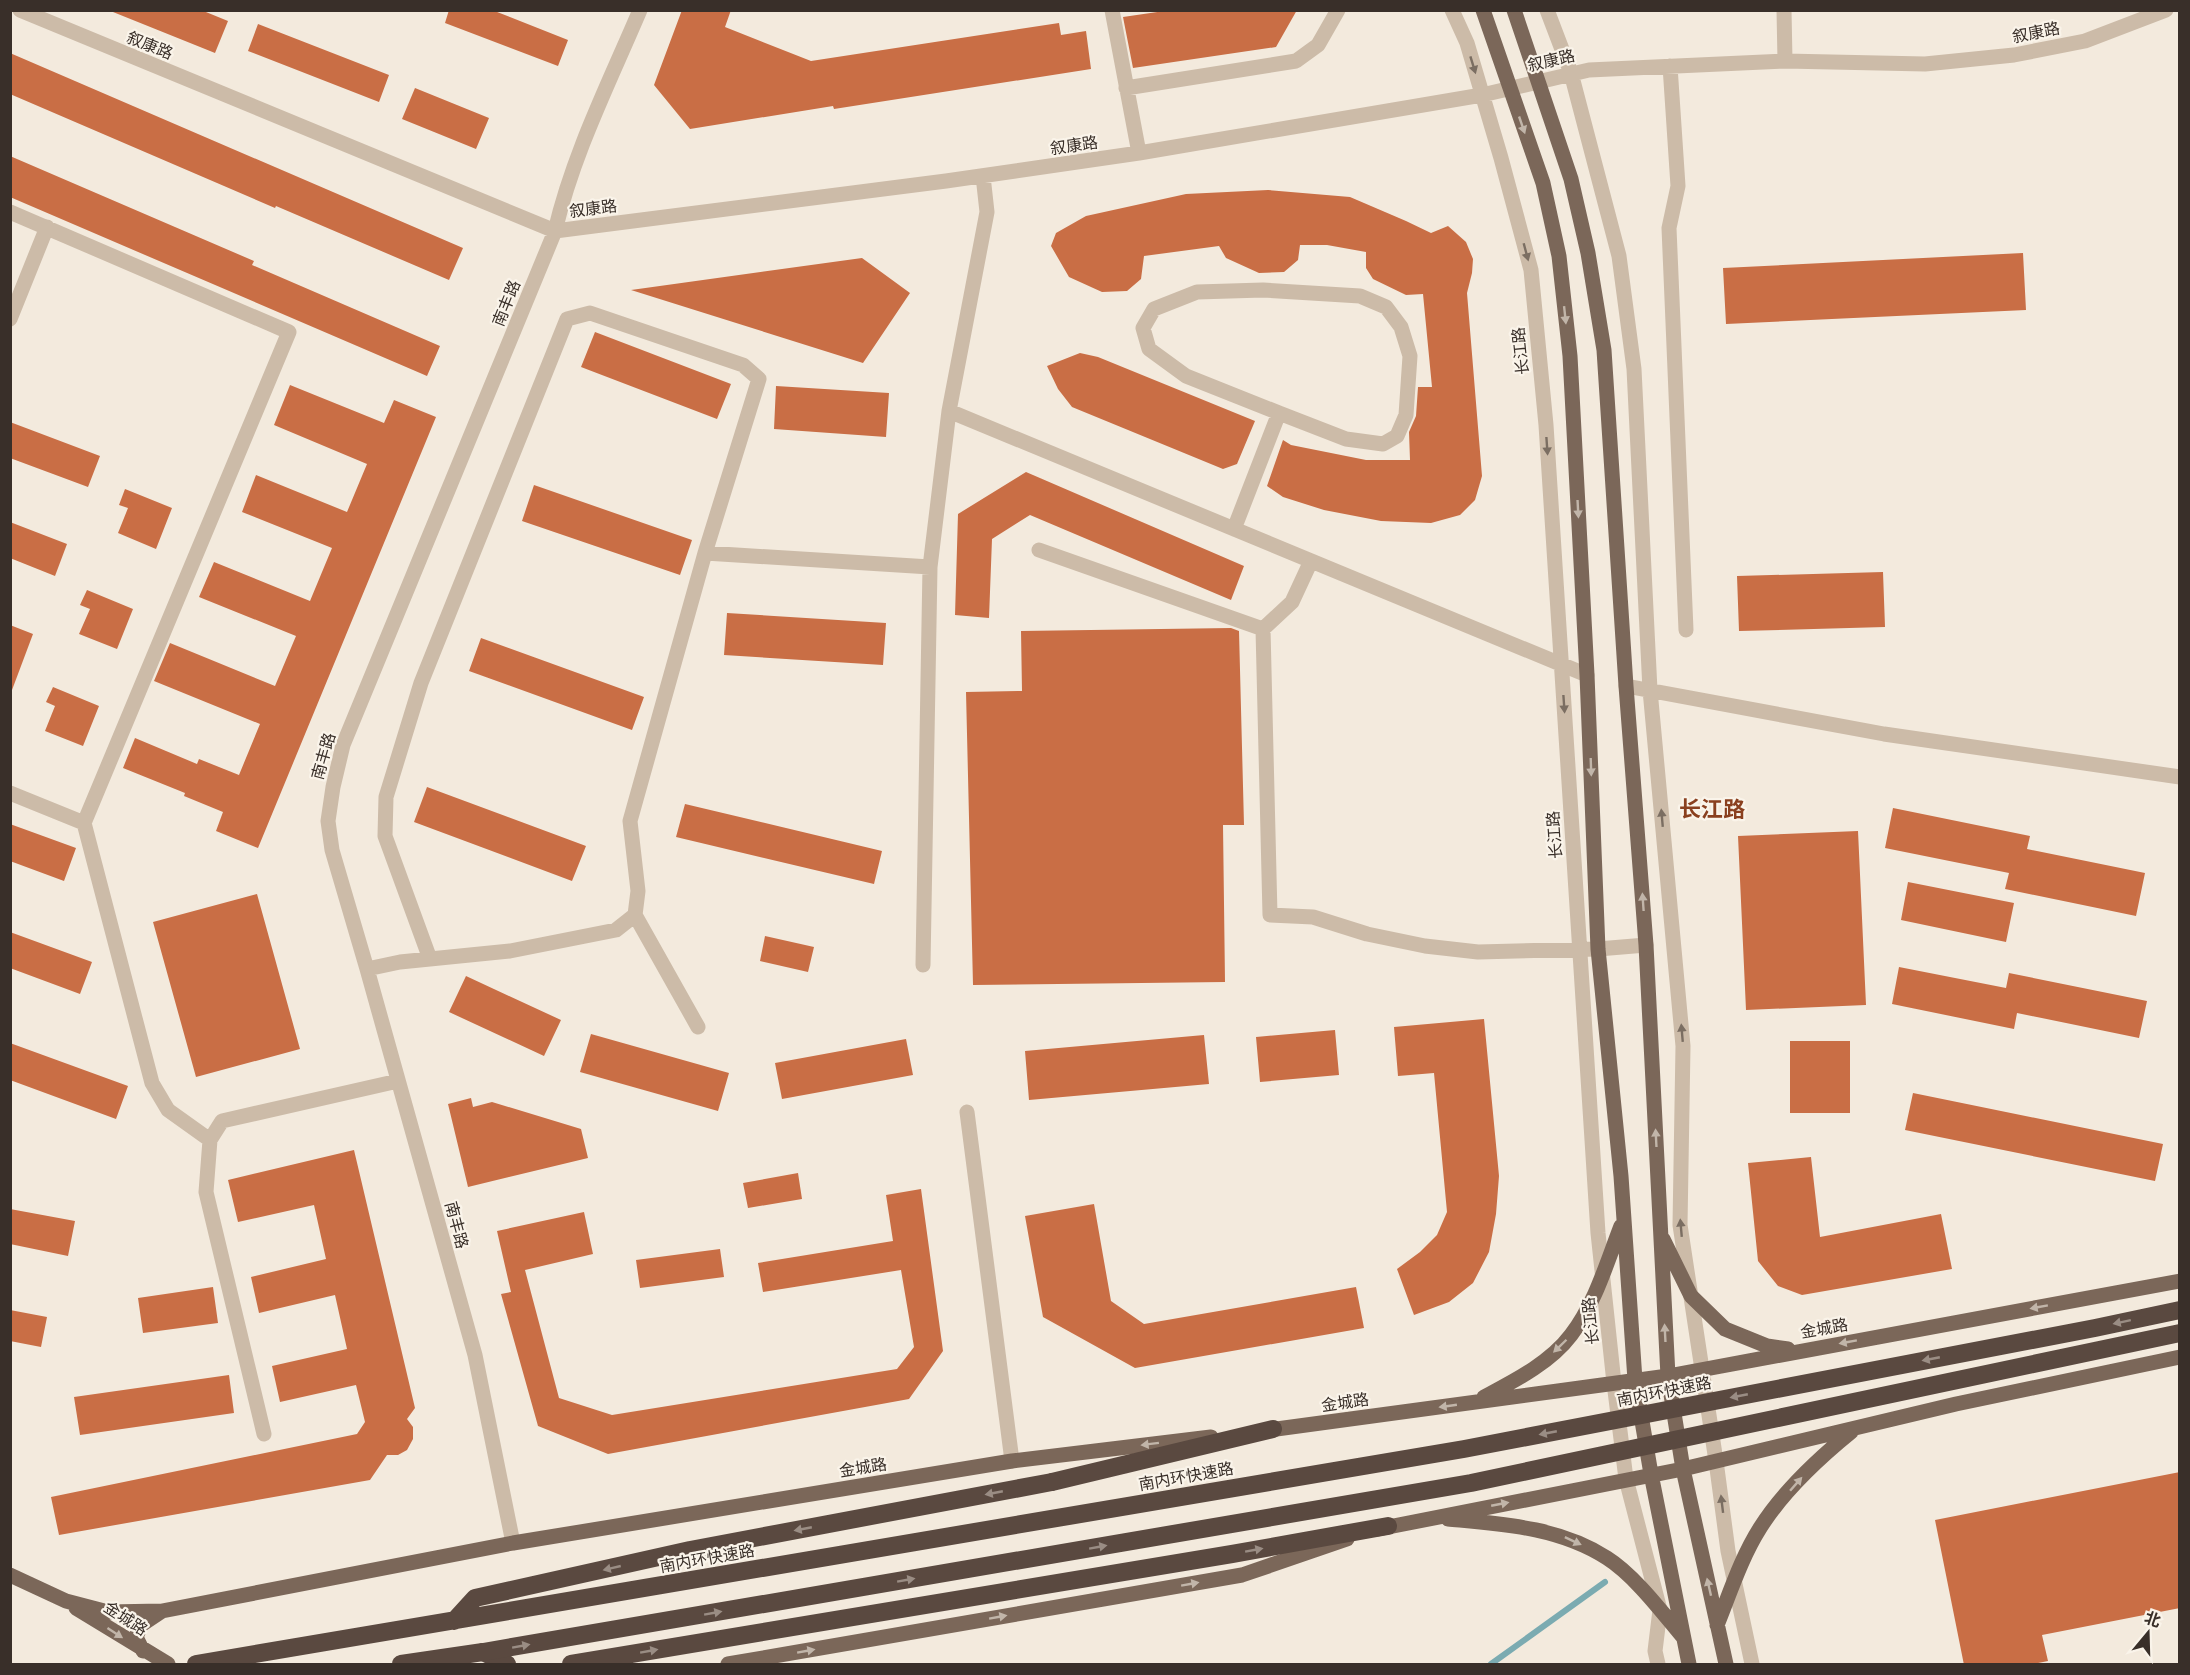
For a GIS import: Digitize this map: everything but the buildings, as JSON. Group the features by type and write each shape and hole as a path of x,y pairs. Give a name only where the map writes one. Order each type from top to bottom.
{"highway":[{"name":"南内环快速路","path":"196,1665 1464,1449 2180,1310"},
{"path":"401,1665 1471,1483 2180,1333"},
{"path":"454,1621 475,1598 690,1550 1052,1482 1273,1429"},
{"path":"571,1665 1388,1526"},
{"path":"483,1652 507,1665"}],"main road":[{"path":"1483,10 1543,183 1559,256 1570,356 1587,675 1598,949 1621,1176 1635,1380 1689,1665"},
{"path":"1514,10 1571,179 1588,253 1604,350 1646,945 1668,1376 1683,1469 1726,1665"},
{"path":"1476,1402 1523,1376 1554,1352 1570,1336 1603,1273 1623,1220"},
{"path":"1661,1234 1691,1296 1725,1329 1767,1346 1800,1351"},
{"name":"金城路","path":"66,1601 108,1612 162,1611 513,1543 1012,1461 1273,1429 1668,1376 2180,1281"},
{"path":"728,1665 1242,1575 1388,1526 1683,1469 1956,1404 2180,1357"},
{"path":"1717,1625 1742,1564 1760,1528 1820,1457 1856,1428"},
{"path":"1433,1517 1514,1526 1565,1537 1608,1558 1638,1585 1683,1637"},
{"path":"10,1575 66,1601"},
{"name":"金城路","path":"66,1601 168,1665"},
{"path":"143,1651 136,1637 141,1625 162,1611"}],"street":[{"name":"叙康路","path":"20,10 45,15 555,231 983,176 1139,153 1482,95 1589,70 1785,61 1925,64 2014,55 2085,41 2166,10"},
{"name":"南丰路","path":"513,1543 474,1355 368,969 332,850 328,821 340,755 555,231 562,200 576,160 640,10"},
{"path":"1112,10 1139,153"},
{"path":"1126,88 1296,61 1318,45 1338,10"},
{"name":"长江路","path":"1452,10 1467,43 1531,270 1546,425 1598,1233 1626,1479 1660,1610 1655,1651 1658,1665"},
{"path":"1547,10 1571,73 1619,256 1634,369 1650,690 1683,1046 1680,1225 1728,1551 1752,1665"},
{"path":"1784,10 1785,61"},
{"path":"1670,66 1678,186 1669,228 1686,630"},
{"path":"923,965 930,567 949,411 987,212 983,176"},
{"path":"10,212 289,332 84,823 152,1083 168,1110 210,1140"},
{"path":"10,319 46,227"},
{"path":"1263,290 1360,296 1386,307 1401,327 1410,356 1406,415 1397,436 1383,444 1346,439 1280,413 1186,376 1149,349 1143,328 1154,309 1197,292 1263,290"},
{"path":"430,959 385,836 386,797 421,683 567,319 590,313 743,365 759,379 705,553 630,821 638,891 634,915 698,1027"},
{"path":"949,411 1587,675"},
{"path":"1234,529 1280,413"},
{"path":"1039,550 1263,629"},
{"path":"705,553 930,567"},
{"path":"1311,561 1292,602 1263,629 1270,915 1314,917 1367,934 1478,952 1598,949 1646,945"},
{"path":"1626,686 1884,734 2180,777"},
{"path":"10,793 84,823"},
{"path":"368,969 400,962 510,951 616,930 634,915"},
{"path":"264,1434 206,1192 210,1140 222,1121 398,1081"},
{"path":"968,1112 1012,1461"}],"waterway":[{"path":"1491,1664 1605,1582"}],"district":[{"name":"长江路","path":"1712,809"}]}
